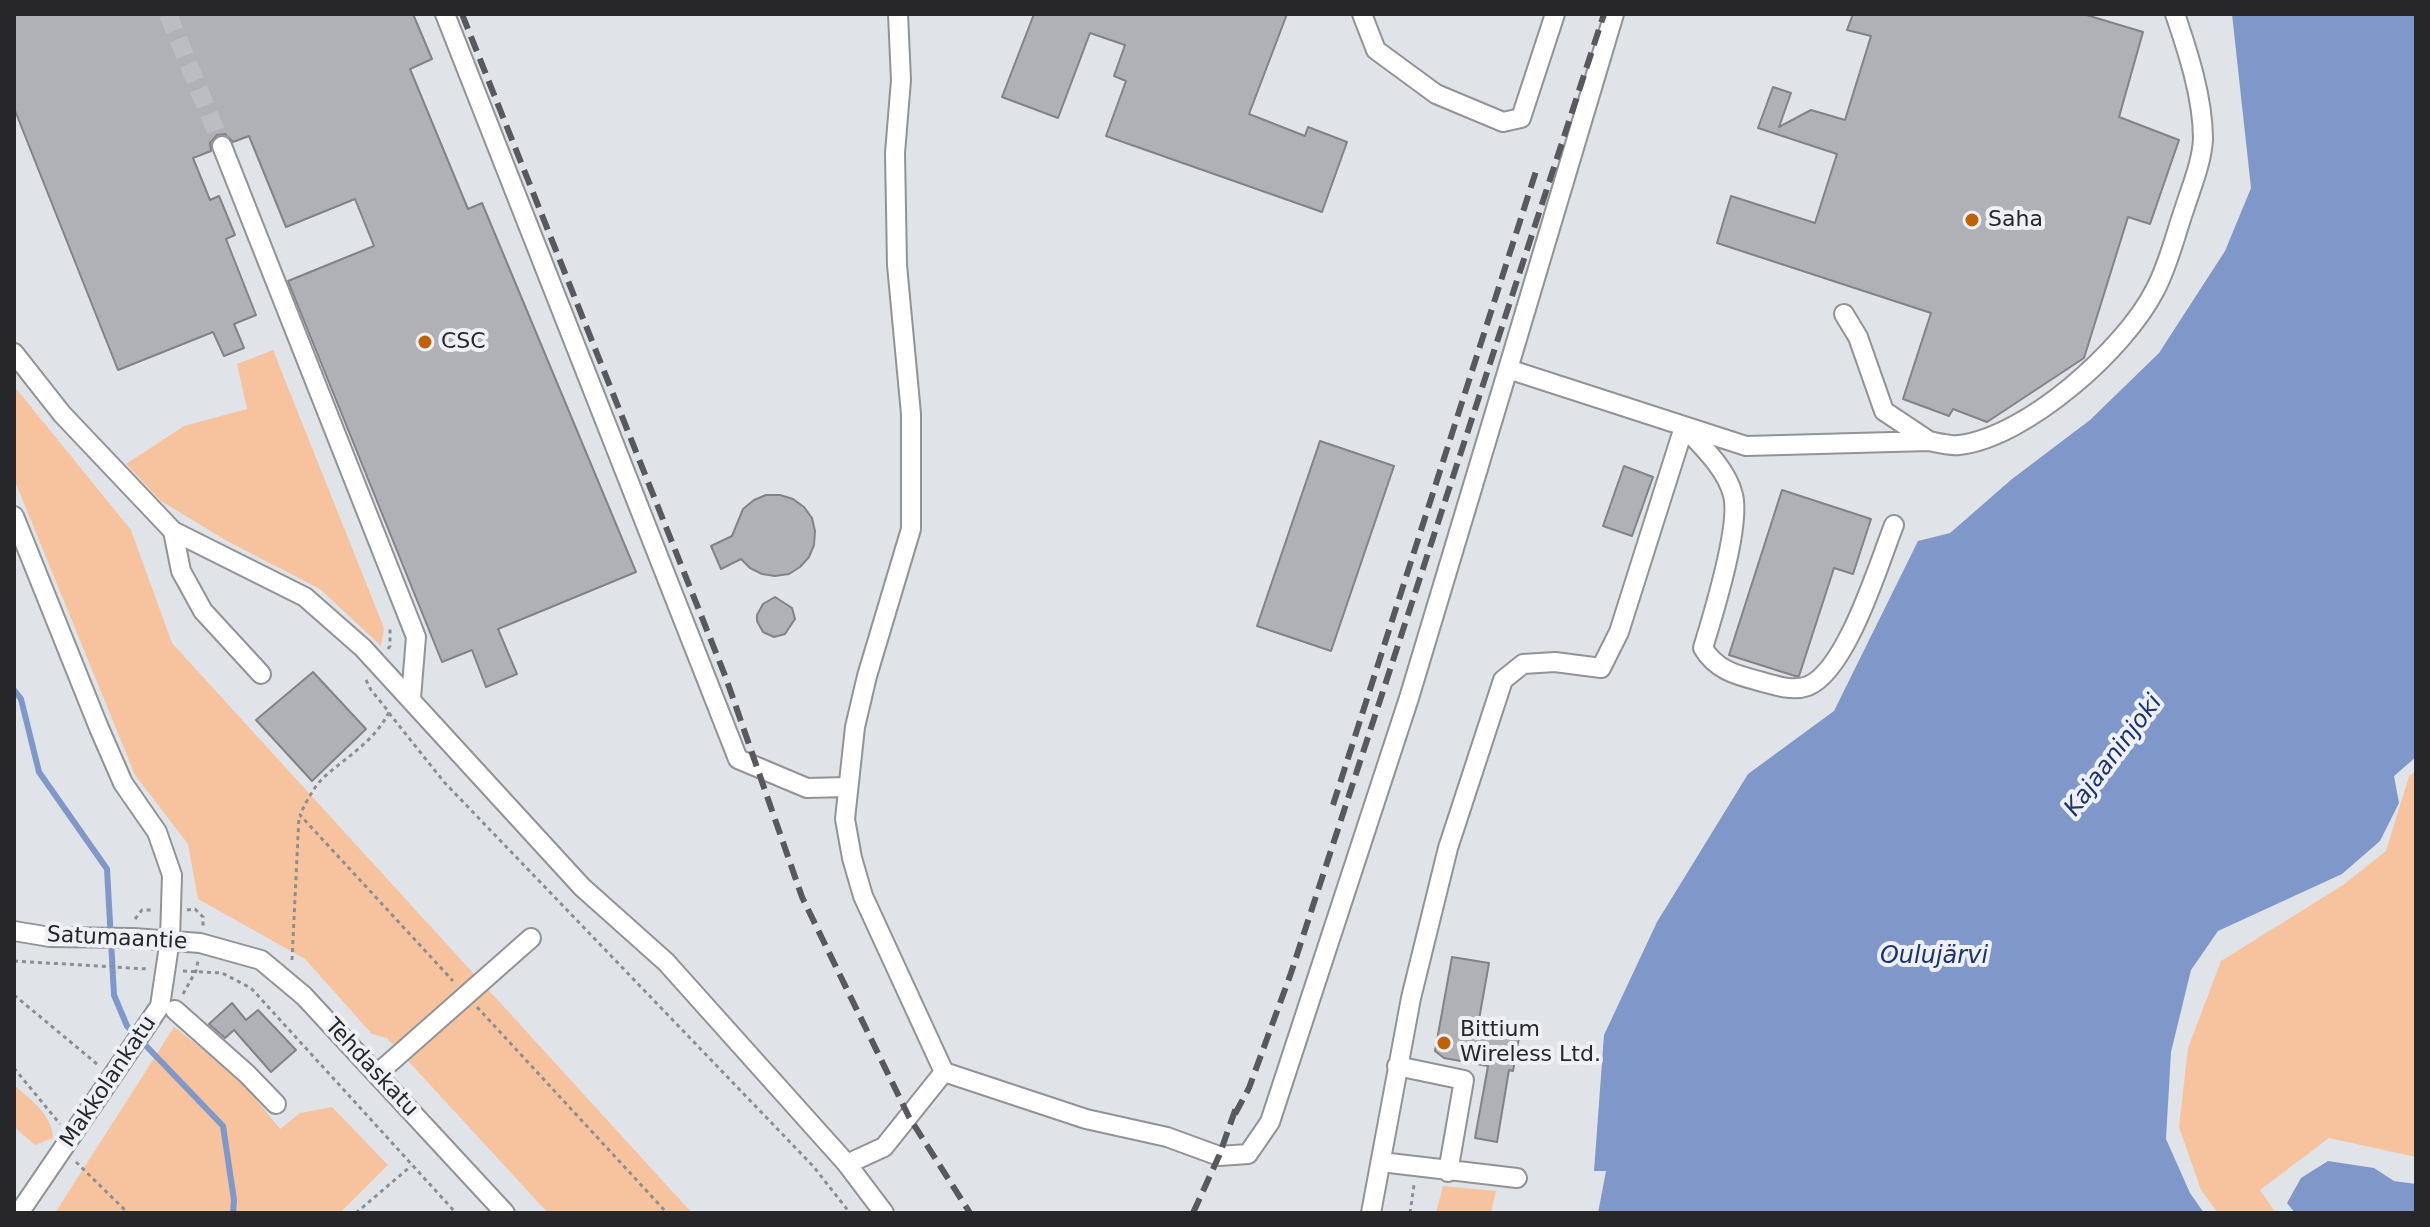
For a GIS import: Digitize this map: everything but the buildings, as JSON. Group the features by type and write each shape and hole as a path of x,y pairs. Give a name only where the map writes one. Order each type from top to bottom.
{"street":[{"path":"445,14 738,759 807,788 848,787"},
{"path":"898,14 901,80 895,153 897,265 911,414 911,529 855,727 845,819 852,858 863,896 944,1072 1086,1119 1167,1137 1219,1156 1248,1154 1270,1122 1404,713 1614,14"},
{"path":"1362,14 1376,50 1436,94 1503,122 1521,118 1555,14"},
{"path":"1508,369 1746,446 1929,441 1958,445 1990,436 2064,393 2101,361 2135,322 2156,289 2194,180 2203,140 2191,62 2175,14"},
{"path":"222,146 416,637 411,698"},
{"path":"1844,314 1858,337 1884,411 1929,441"},
{"path":"14,353 62,414 173,531 305,597 377,663 582,887 666,962 847,1164 884,1213"},
{"path":"1684,427 1712,457 1733,494 1735,520 1703,648 1712,663 1742,676 1790,689 1809,685 1829,667 1857,623 1894,525"},
{"path":"1371,1213 1411,998 1448,848 1503,680 1523,664 1555,662 1601,668 1619,632 1684,427"},
{"name":"Makkolankatu","path":"14,516 123,783 157,832 172,875 170,939 160,1006 19,1213"},
{"path":"173,531 181,571 203,611 261,674"},
{"name":"Satumaantie","path":"14,931 50,937 170,939 221,948"},
{"path":"377,1074 531,938"},
{"name":"Tehdaskatu","path":"221,948 261,960 304,996 505,1213"},
{"path":"175,1010 276,1104"},
{"path":"1397,1066 1464,1080 1448,1172"},
{"path":"847,1164 884,1147 944,1072"},
{"path":"1381,1162 1517,1178"}],"path":[{"path":"390,623 390,646 364,677 371,690 444,782 813,1166 850,1213"},
{"path":"292,960 296,841 300,815 322,779 383,726 389,712"},
{"path":"300,815 667,1213"},
{"path":"14,961 222,973 251,988 456,1213"},
{"path":"14,995 112,1077"},
{"path":"14,1068 60,1123 64,1148 128,1213"},
{"path":"356,1213 413,1165"},
{"path":"1410,1213 1415,1167"}],"shaded area":[{"path":"273,350 384,628 381,646 320,589 227,541 161,501 126,464 184,426 247,409 237,364"},
{"path":"14,386 131,530 172,643 692,1213 548,1213 387,1038 372,1034 305,959 198,899 188,844 135,775 14,479"},
{"path":"2416,771 2416,1157 2329,1138 2260,1190 2276,1213 2218,1213 2201,1190 2179,1127 2188,1048 2221,961 2343,885 2386,851 2409,776"},
{"path":"174,1027 236,1075 280,1129 300,1113 332,1107 388,1165 340,1213 55,1213"},
{"path":"14,1085 45,1115 53,1138 35,1145 14,1127"},
{"path":"1443,1186 1496,1191 1491,1213 1436,1213"}],"water":[{"name":"Oulujärvi","path":"2232,14 2416,14 2416,757 2394,776 2399,803 2380,841 2342,874 2218,931 2191,970 2171,1052 2166,1139 2190,1193 2204,1213 1598,1213 1606,1171 1594,1171 1604,1035 1657,922 1748,774 1834,711 1918,541 1950,533 2012,479 2090,420 2159,353 2225,251 2251,188"},
{"path":"2328,1161 2374,1168 2394,1181 2416,1184 2416,1213 2295,1213 2287,1203 2301,1178"}],"waterway":[{"path":"14,690 21,699 39,772 107,869 114,995 127,1026 223,1126 234,1200 233,1213"}],"tunnel":[{"path":"168,14 222,146"}],"railway":[{"path":"462,14 726,678 802,897 909,1117 970,1213"},
{"path":"1235,1114 1249,1088 1291,973 1604,14"},
{"path":"1333,805 1538,165"},
{"path":"1193,1213 1219,1156 1238,1102"}],"place":[{"name":"Saha","path":"1972,220"},
{"name":"CSC","path":"425,342"},
{"name":"Bittium Wireless Ltd.","path":"1444,1043"}],"water label":[{"name":"Kajaaninjoki","path":"2114,756"}]}
